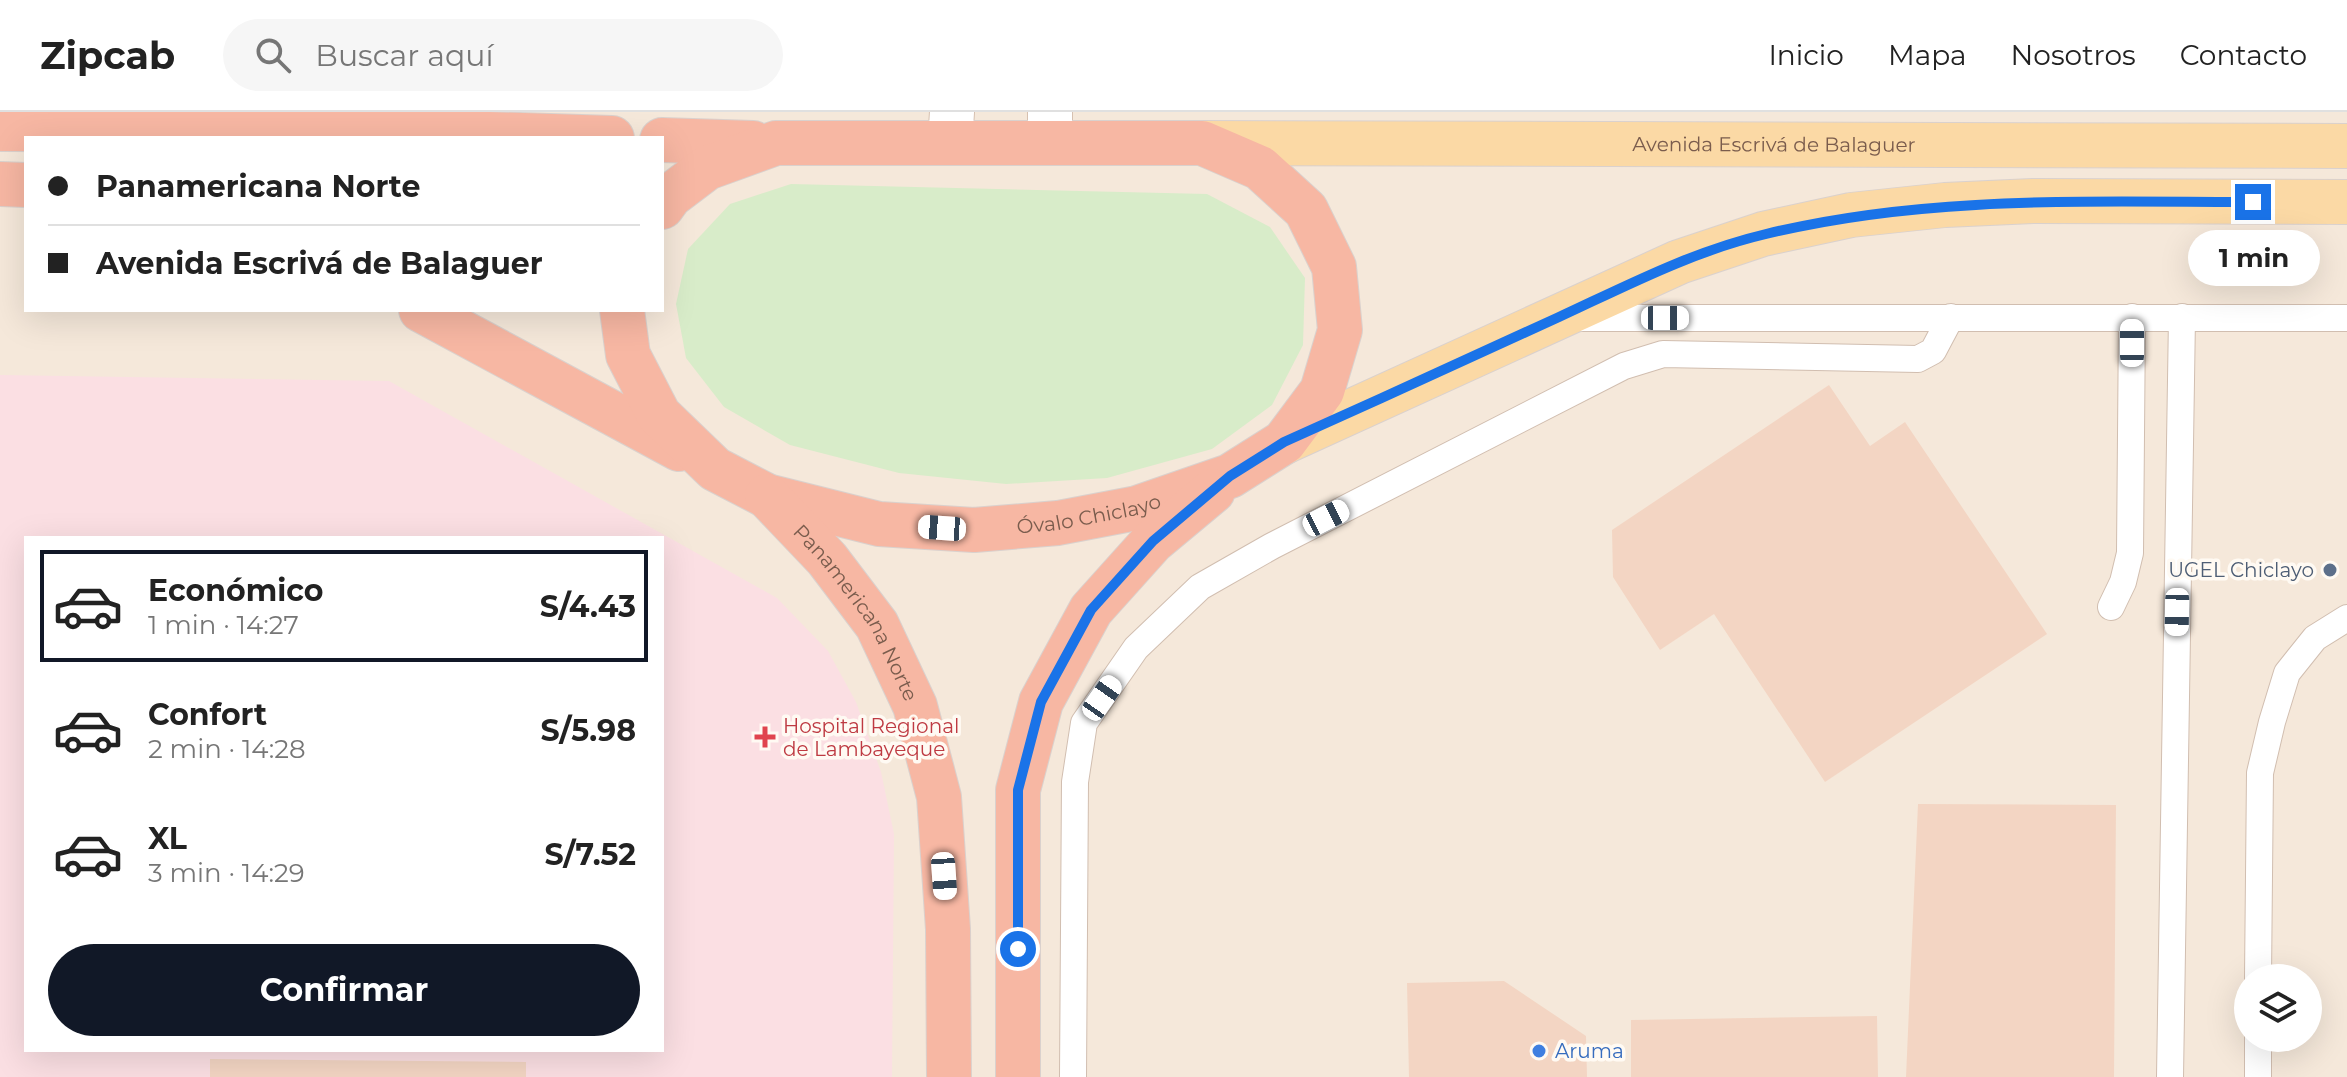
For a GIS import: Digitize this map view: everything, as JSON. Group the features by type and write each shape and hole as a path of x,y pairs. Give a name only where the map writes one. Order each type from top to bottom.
{"highway":[{"name":"Óvalo Chiclayo","path":"622,312 628,355 659,415 715,469 767,496 879,524 974,530 1058,523 1137,508 1230,476 1284,442 1322,391 1340,330 1334,267 1306,210 1260,168 1202,143 1050,127 951,127 776,143 707,168 670,196 664,204"},
{"path":"0,129 365,130 550,136"},
{"path":"664,140 776,143"},
{"path":"0,184 24,185"},
{"path":"425,312 715,469"},
{"path":"1018,1077 1018,790 1041,702 1091,610 1153,541 1230,476"},
{"name":"Panamericana Norte","path":"767,496 827,559 877,625 915,706 939,797 948,929 949,1077"}],"main road":[{"name":"Avenida Escrivá de Balaguer","path":"1202,143 2347,146"},
{"path":"1284,442 1679,262 1763,234 1851,215 1945,205 2033,201 2347,202"}],"lane":[{"path":"1073,1077 1075,782 1084,723 1136,648 1200,587 1272,546 1624,366 1663,354 1918,359 1933,351 1951,317"},
{"path":"2111,607 2123,582 2130,553 2132,317"},
{"path":"2170,1077 2182,317"},
{"path":"1558,318 2347,318"},
{"path":"1663,354 1665,318"},
{"path":"2258,964 2260,773 2269,734 2287,673 2315,638 2347,618"},
{"path":"1041,702 1084,723"},
{"path":"2258,1052 2258,1077"}],"shaded area":[{"path":"0,112 2347,112 2347,1077 0,1077"},
{"name":"Hospital Regional de Lambayeque","path":"0,375 389,381 777,598 828,651 856,702 881,772 894,834 892,1077 0,1077"}],"green space":[{"path":"791,184 1207,194 1270,227 1305,278 1303,345 1272,405 1212,449 1107,478 1006,484 899,473 790,445 724,407 686,358 676,304 688,249 730,204"}],"building":[{"path":"1829,385 1870,446 1905,422 2047,634 1825,782 1714,614 1660,650 1613,577 1612,530"},
{"path":"1918,804 2116,805 2114,1077 1906,1077"},
{"path":"1504,981 1586,1036 1587,1077 1409,1077 1407,983"},
{"path":"1877,1016 1878,1077 1631,1077 1631,1020"},
{"path":"210,1059 526,1062 526,1077 210,1077"}],"place":[{"name":"UGEL Chiclayo","path":"2330,570"},
{"name":"Hospital Regional de Lambayeque","path":"765,737"},
{"name":"Aruma","path":"1539,1051"}],"route":[{"path":"1018,949 1018,790 1041,702 1091,610 1153,541 1230,476 1284,442 1679,262 1763,234 1851,215 1945,205 2033,201 2253,202"}]}
